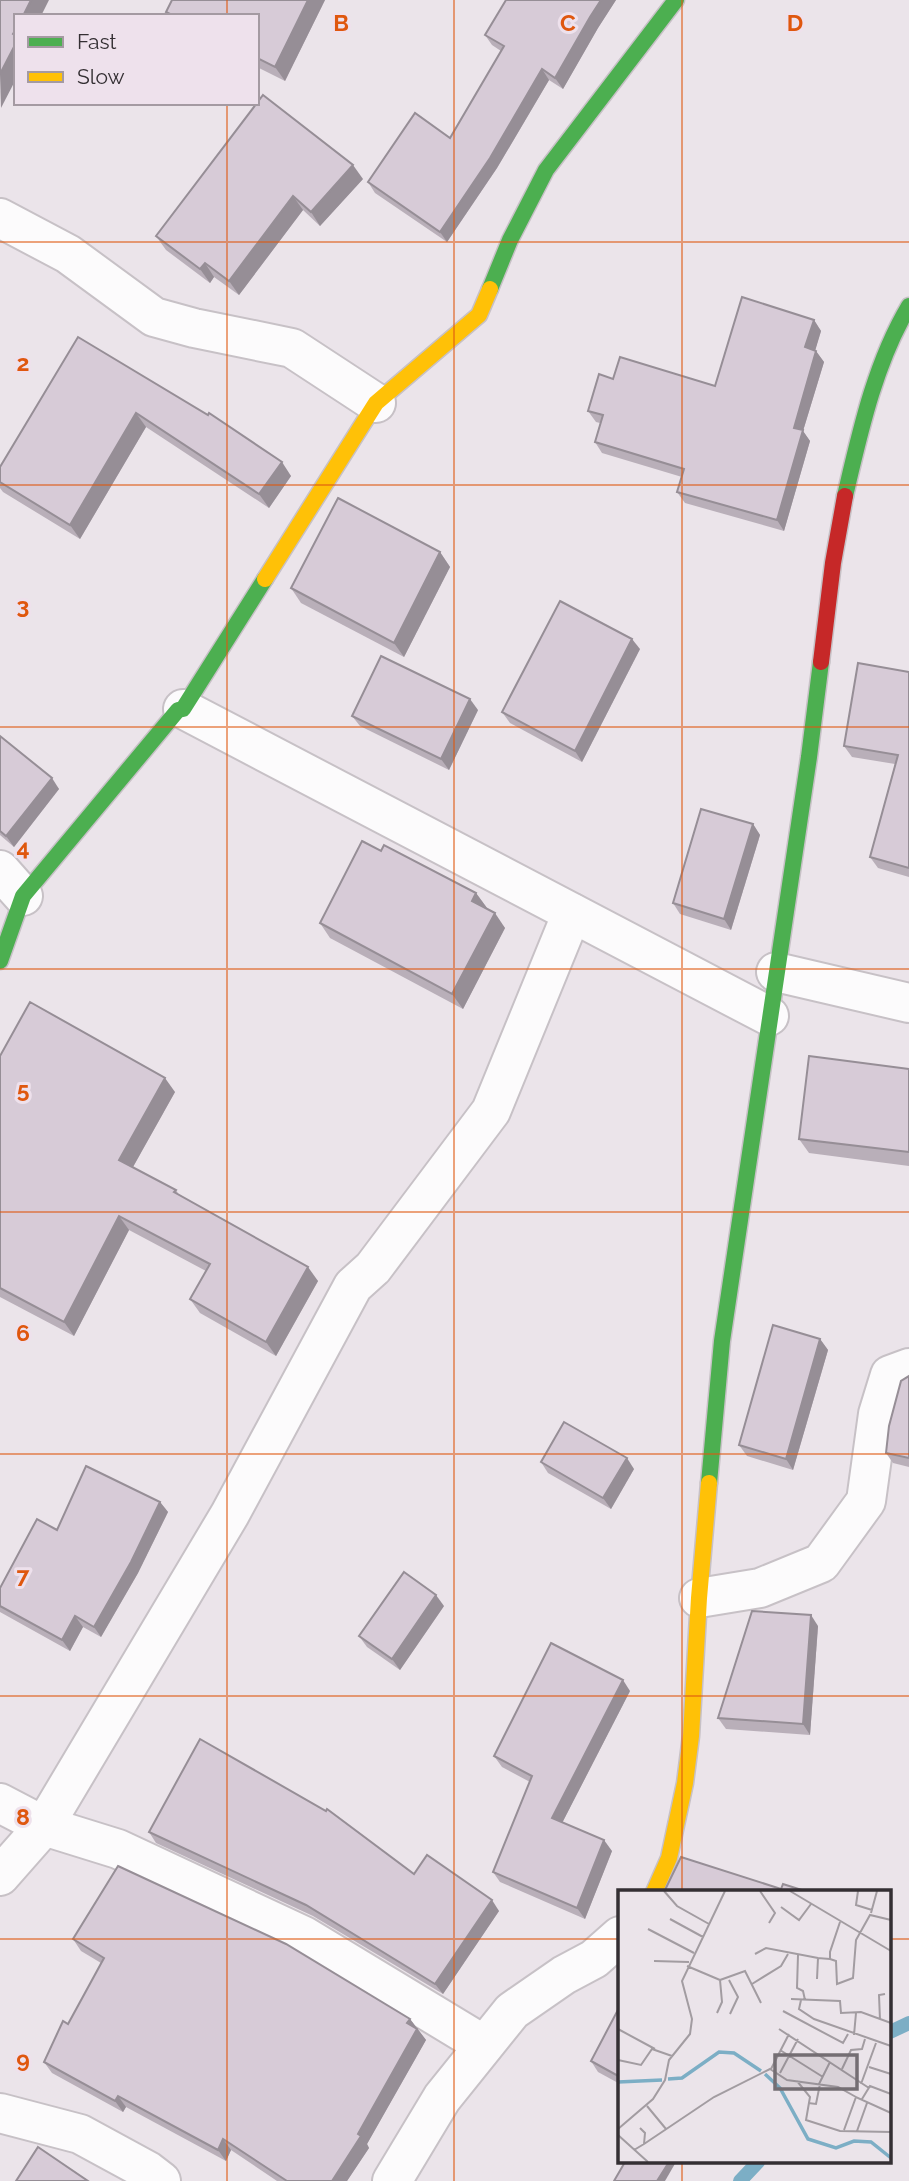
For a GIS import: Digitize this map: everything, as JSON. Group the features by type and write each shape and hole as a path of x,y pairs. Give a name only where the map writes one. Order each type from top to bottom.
{"street":[{"path":"0,961 12,883 178,710 183,709 376,403 479,315 510,240 546,170 676,0"},
{"path":"0,218 68,254 154,317 292,348 376,403"},
{"path":"655,1890 669,1858 685,1783 722,1341 808,757 833,563 859,436 892,335 909,306"},
{"path":"183,709 769,1016"},
{"path":"0,1875 44,1826 230,1514 353,1286 373,1268 491,1111 572,913"},
{"path":"776,972 909,1003"},
{"path":"699,1598 760,1588 821,1563 866,1501 878,1414 890,1375 909,1368"},
{"path":"0,1803 44,1826 118,1849 304,1936 484,2045"},
{"path":"392,2181 442,2098 512,2011 594,1959 618,1938"},
{"path":"0,2113 80,2134 148,2171 161,2181"}],"building":[{"path":"0,0 31,0 24,14 14,14 14,47 0,74"},
{"path":"172,0 308,0 275,67 259,59 259,14 166,12"},
{"path":"506,0 601,0 555,78 542,69 490,158 440,232 368,182 415,113 450,138 504,46 485,35"},
{"path":"263,95 353,165 311,212 293,196 229,281 205,263 200,269 156,236 255,105 259,105"},
{"path":"742,297 814,320 805,347 816,351 794,428 803,430 777,520 677,492 684,469 595,442 603,415 588,411 599,374 613,379 620,357 715,386"},
{"path":"78,337 208,415 209,413 282,462 259,494 136,413 70,525 0,482 0,467"},
{"path":"338,498 440,552 394,643 291,588"},
{"path":"560,601 632,639 575,751 502,712"},
{"path":"381,656 470,699 441,759 352,716"},
{"path":"858,663 909,672 909,868 870,857 898,755 844,746"},
{"path":"0,736 52,778 6,836 0,831"},
{"path":"701,809 753,824 724,919 673,903"},
{"path":"362,841 381,851 384,845 476,893 472,901 495,913 452,994 320,923"},
{"path":"30,1002 165,1078 119,1160 308,1267 266,1342 190,1299 210,1264 119,1216 64,1322 0,1288 0,1056"},
{"path":"809,1056 909,1069 909,1152 799,1139"},
{"path":"773,1325 820,1339 786,1459 739,1445"},
{"path":"909,1376 909,1458 886,1453 889,1426 901,1381"},
{"path":"564,1422 627,1458 603,1498 541,1462"},
{"path":"86,1466 160,1502 131,1562 94,1627 75,1616 62,1640 0,1606 0,1588 37,1519 57,1530"},
{"path":"404,1572 436,1595 392,1659 359,1636"},
{"path":"752,1611 811,1615 803,1724 718,1718"},
{"path":"551,1643 623,1680 552,1818 604,1840 577,1908 493,1872 532,1776 494,1756"},
{"path":"200,1739 326,1811 327,1809 414,1874 427,1855 492,1900 435,1984 306,1905 149,1832"},
{"path":"681,1857 781,1889 783,1884 802,1890 665,1890"},
{"path":"118,1866 286,1944 410,2019 407,2023 417,2029 358,2134 361,2136 332,2181 287,2181 223,2139 218,2150 118,2096 115,2101 44,2062 63,2021 68,2024 104,1958 73,1939"},
{"path":"618,2010 618,2076 591,2061"},
{"path":"38,2147 88,2181 16,2181"},
{"path":"624,2164 668,2164 657,2181 614,2181"}],"waterway":[{"path":"892,2031 909,2023"},
{"path":"740,2181 756,2164"}],"traffic: fast":[{"path":"490,289 510,240 546,170 676,0"},
{"path":"845,496 878,374 909,306"},
{"path":"0,961 23,896 178,710 183,709 265,579"},
{"path":"709,1483 722,1341 821,662"}],"traffic: slow":[{"path":"265,579 376,403 479,315 490,289"},
{"path":"655,1890 669,1858 685,1783 691,1736 709,1483"}],"traffic: jam":[{"path":"821,662 833,563 845,496"}]}
